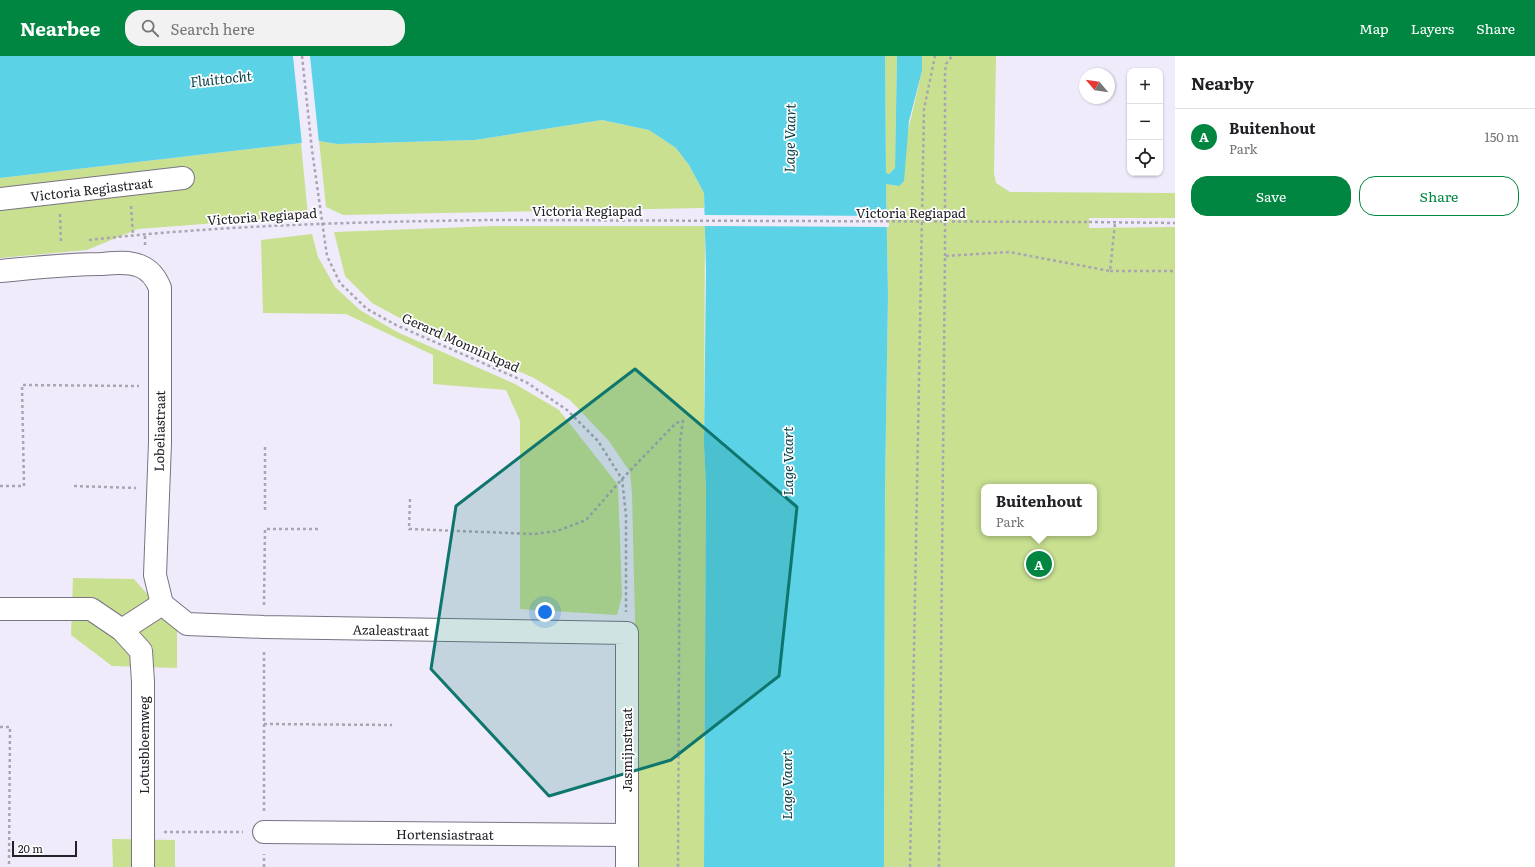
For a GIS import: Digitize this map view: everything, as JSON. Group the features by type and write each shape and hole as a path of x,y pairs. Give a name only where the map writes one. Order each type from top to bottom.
{"street":[{"name":"Victoria Regiastraat","path":"0,199 183,178"},
{"name":"Lobeliastraat","path":"0,271 69,264 120,263 140,266 153,275 160,288 158,489 154,575 162,604"},
{"name":"Azaleastraat","path":"162,604 187,624 264,627 626,633"},
{"path":"122,630 162,604"},
{"name":"Lotusbloemweg","path":"0,610 91,609 122,630 141,650 143,682 143,867"},
{"name":"Jasmijnstraat","path":"626,633 627,867"},
{"name":"Hortensiastraat","path":"264,832 626,834"}],"path":[{"name":"Gerard Monninkpad","path":"302,56 312,150 327,256 340,283 366,309 396,325 526,382 568,410 598,441 622,479 626,515 626,633"},
{"path":"910,867 924,108 935,56"},
{"path":"939,867 945,256 945,72 946,64 952,56"},
{"path":"131,207 132,236"},
{"path":"60,215 61,244"},
{"name":"Victoria Regiapad","path":"85,241 132,236 322,223 490,220 1175,223"},
{"path":"1110,271 1115,223"},
{"path":"54,244 69,243"},
{"path":"945,256 1009,252 1110,271 1175,271"},
{"path":"0,486 24,486 22,385 160,386"},
{"path":"410,499 409,529 534,534 557,531 586,520 622,479 676,424 683,421 680,441 678,867"},
{"path":"265,445 265,510"},
{"path":"74,486 158,489"},
{"path":"264,867 265,529 319,529"},
{"path":"264,724 392,725"},
{"path":"0,727 10,727 10,867"},
{"path":"143,832 264,832"}],"highlighted area":[{"path":"635,369 797,507 779,676 671,760 549,796 431,669 456,506"}],"green space":[{"path":"885,56 897,56 895,168 889,174 886,174"},
{"path":"922,56 996,56 994,173 996,183 1010,192 1175,193 1175,218 1089,218 1089,228 1175,227 1175,867 884,867 885,488 888,296 886,183 895,186 922,71"},
{"path":"602,120 649,130 676,148 689,165 704,193 704,208 343,215 326,207 319,141 337,144 475,140"},
{"path":"301,143 308,216 138,229 87,250 0,258 0,178"},
{"path":"495,226 705,226 704,444 706,487 704,867 634,867 635,619 632,493 630,472 609,441 570,400 534,378 411,324 372,303 345,276 334,232"},
{"path":"312,234 318,257 335,287 360,310 397,332 515,384 559,410 618,485 622,596 617,615 520,609 520,421 506,390 433,384 433,355 346,314 263,313 261,240"},
{"path":"73,578 134,579 177,628 177,668 112,666 71,635"},
{"path":"112,839 175,840 175,867 113,867"}],"water":[{"path":"0,56 885,56 886,173 889,174 895,168 897,56 922,56 922,71 909,121 904,181 899,186 886,184 888,296 885,488 884,867 704,867 706,487 704,444 706,270 704,193 689,165 676,148 649,130 602,120 475,140 337,144 319,141 0,178"}],"pier":[{"path":"293,56 310,56 319,143 302,145"},
{"path":"702,215 889,216 889,227 703,226"}],"place":[{"name":"Buitenhout","path":"1039,564"}],"water label":[{"name":"Fluittocht","path":"221,78"},
{"name":"Lage Vaart","path":"789,138"},
{"name":"Lage Vaart","path":"787,461"},
{"name":"Lage Vaart","path":"786,785"}]}
